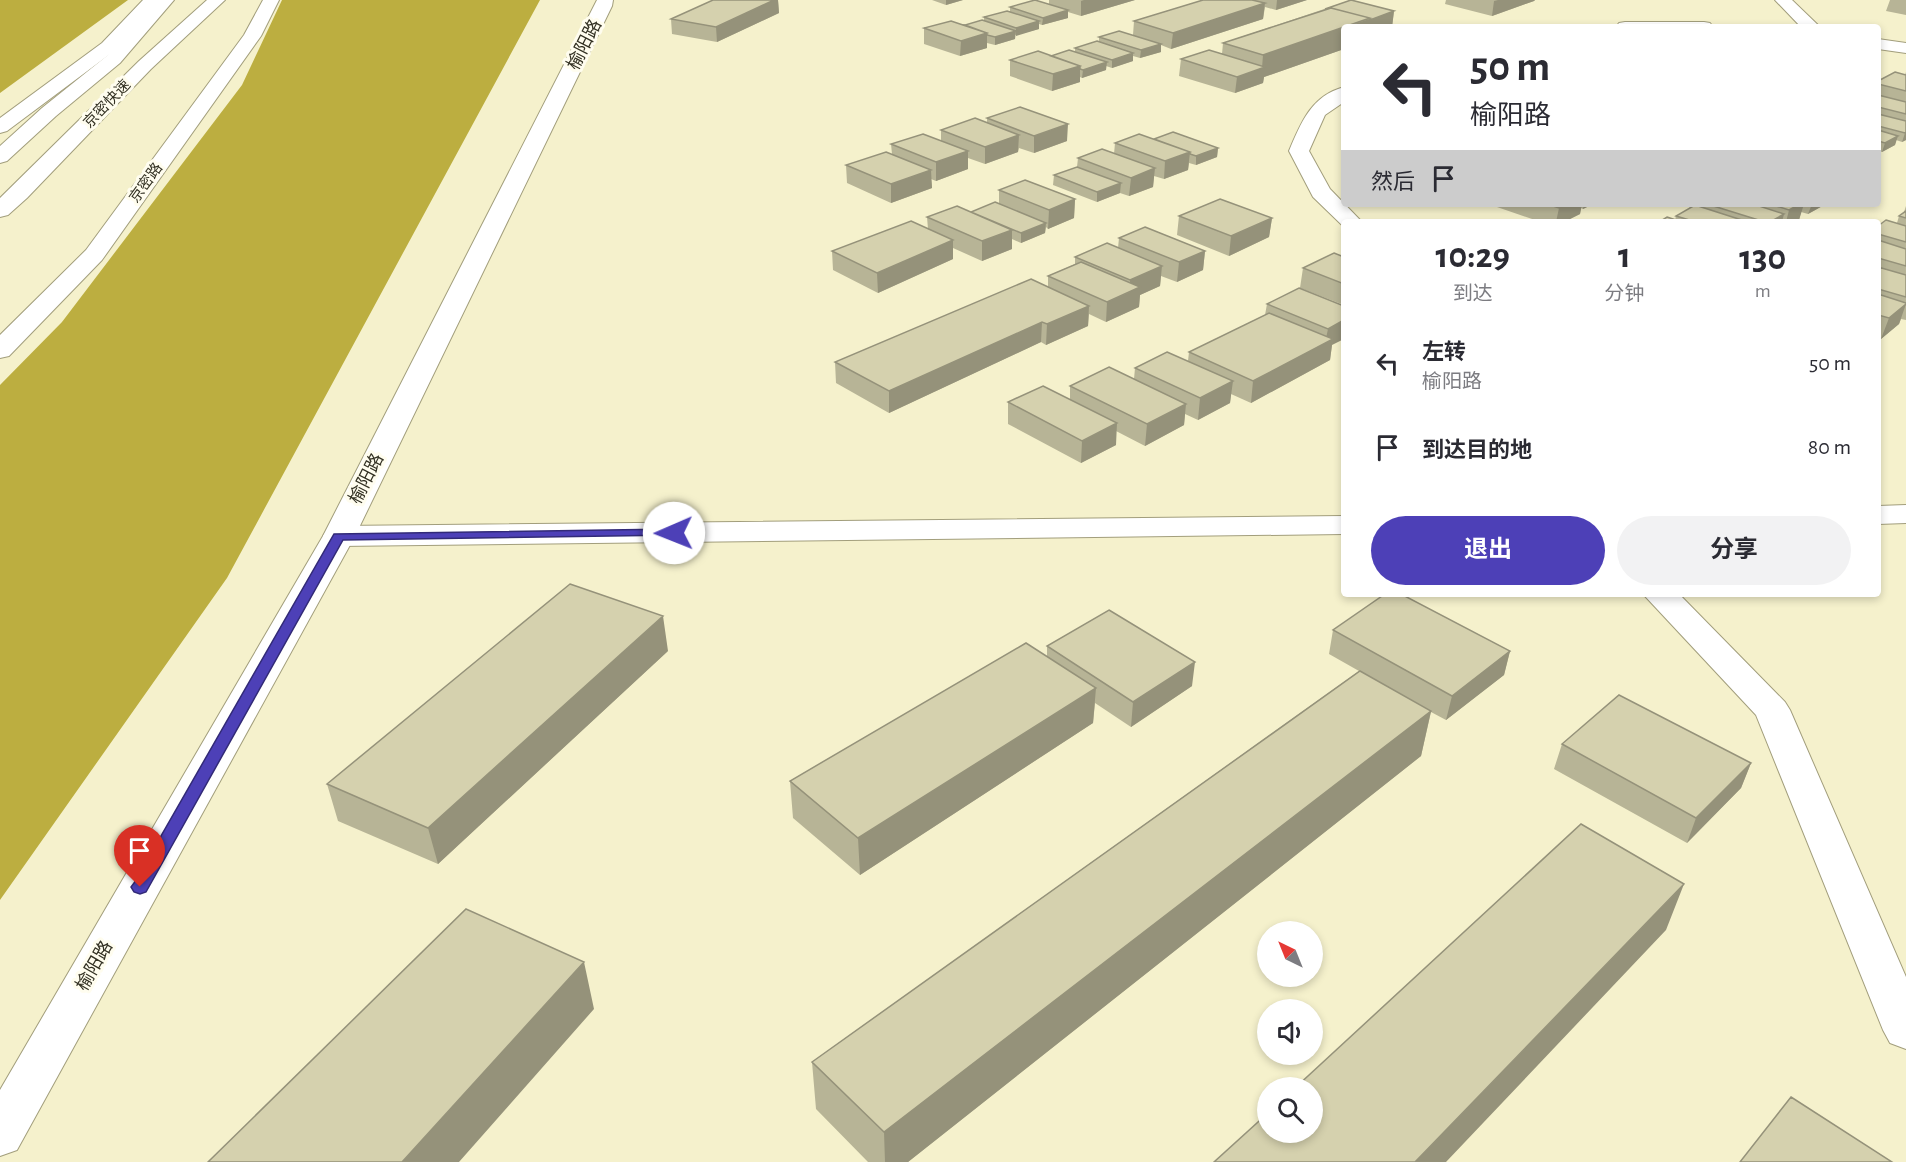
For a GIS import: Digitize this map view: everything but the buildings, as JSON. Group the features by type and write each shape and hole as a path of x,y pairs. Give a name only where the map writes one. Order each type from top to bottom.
{"main road":[{"path":"0,127 108,47 152,0"},
{"name":"京密快速","path":"0,157 49,112 114,59 166,0"},
{"name":"京密快速","path":"0,210 19,194 145,65 217,0"},
{"name":"京密路","path":"0,350 94,255 252,36 271,0"},
{"name":"榆阳路","path":"0,1135 339,537 605,0"},
{"path":"1783,0 1808,24"},
{"path":"1881,44 1906,48"},
{"path":"1341,95 1316,112 1299,151 1320,192 1348,219"},
{"path":"1881,514 1906,514"},
{"path":"339,537 1341,525"},
{"path":"1663,597 1772,710 1906,1030"}],"shaded area":[{"path":"0,0 128,0 0,93"},
{"path":"282,0 540,0 227,578 0,900 0,385 62,322 242,85"}],"route":[{"path":"140,887 339,537 674,533"}]}
